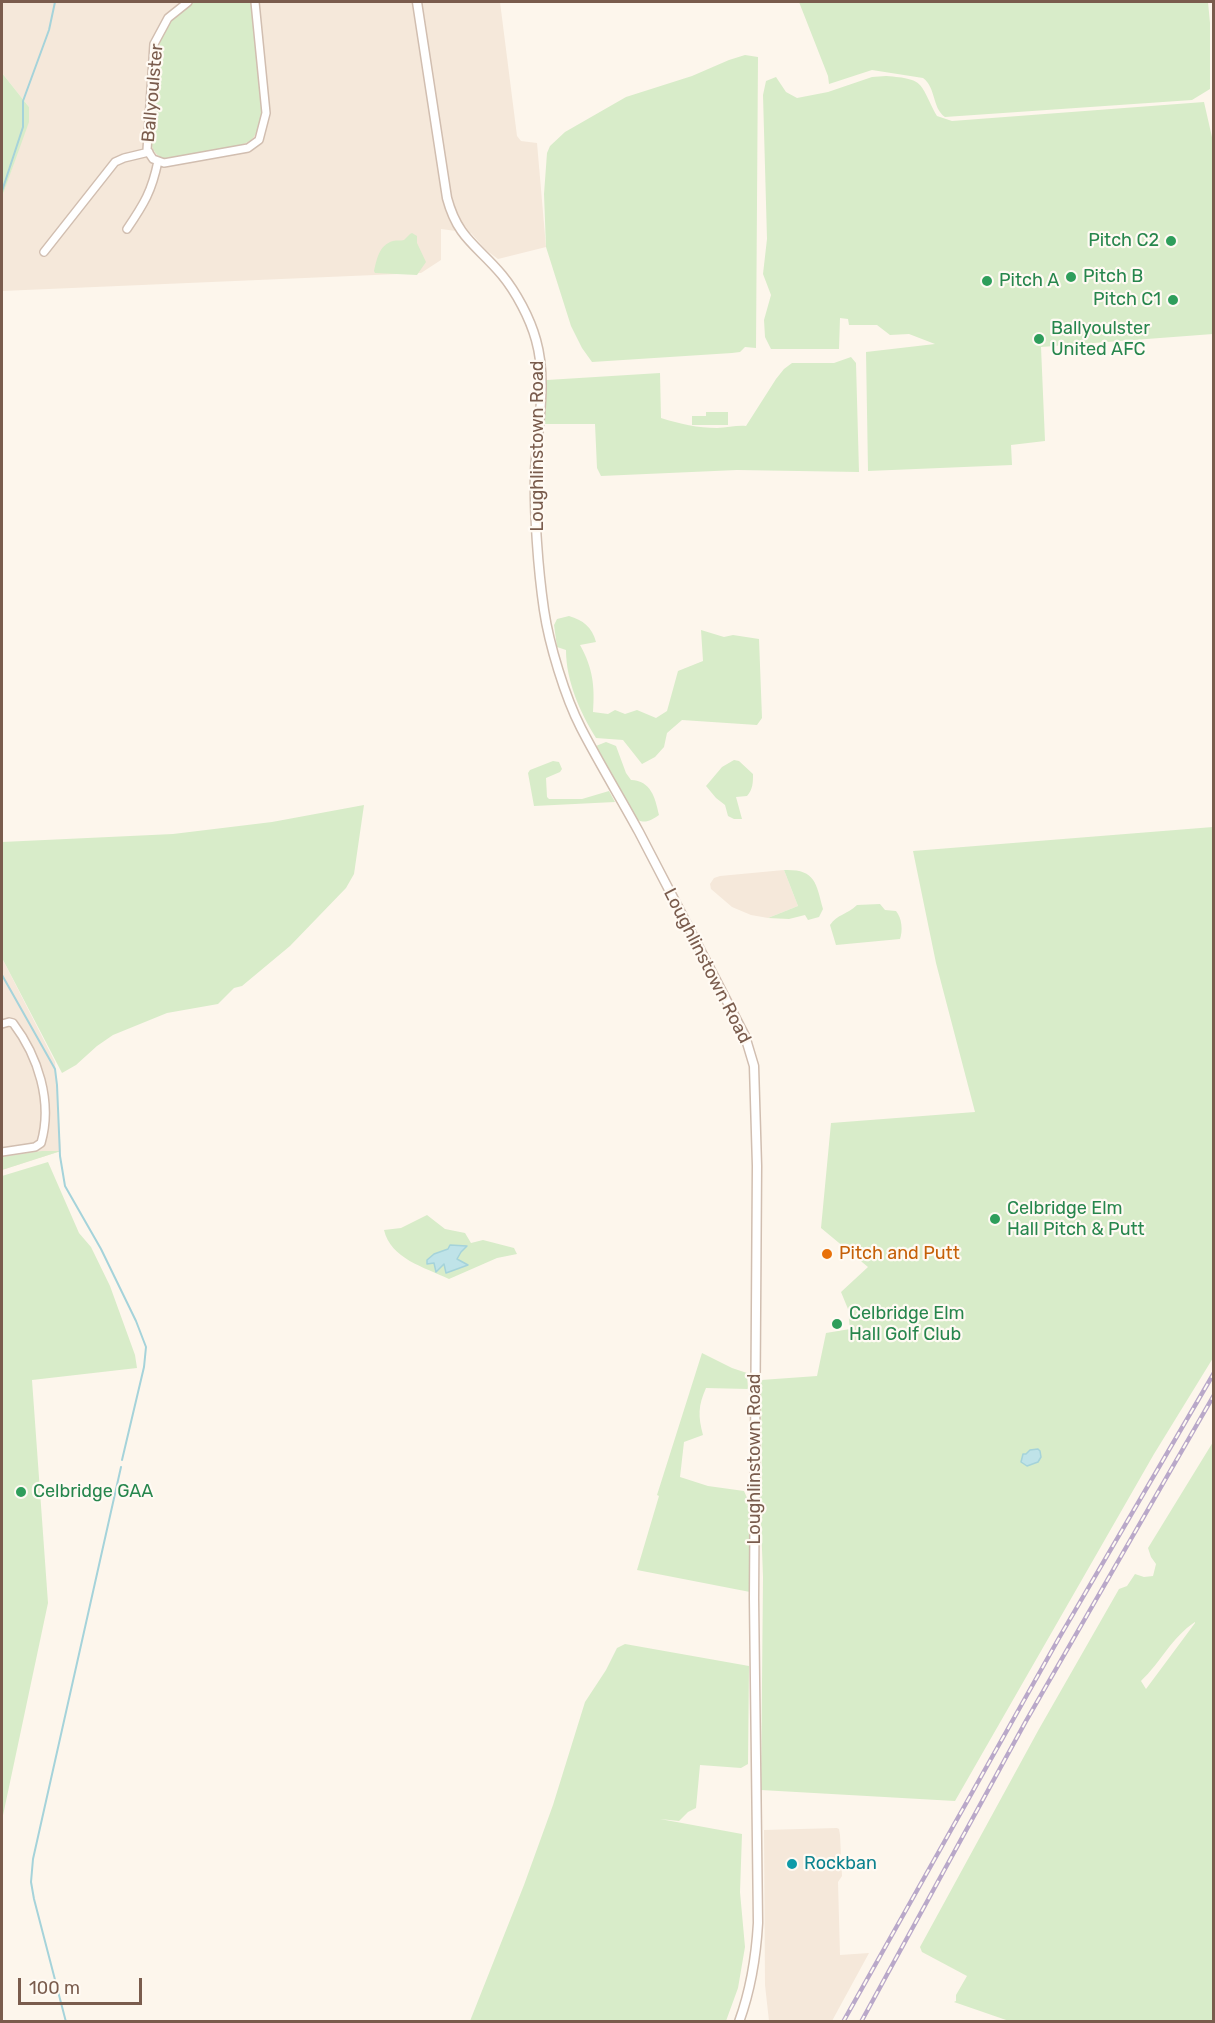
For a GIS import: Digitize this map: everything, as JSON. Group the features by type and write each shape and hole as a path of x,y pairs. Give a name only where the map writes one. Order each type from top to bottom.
{"street":[{"name":"Ballyoulster","path":"188,2 168,18 154,44 147,140 153,159 164,163 248,148 259,140 266,113 255,2"},
{"name":"Loughlinstown Road","path":"417,2 447,198 452,216 468,242 505,279 528,320 537,345 540,394 535,490 542,596 548,629 565,689 580,727 639,832 745,1036 754,1066 758,1166 754,1598 758,1923 757,1952 752,1982 739,2022"},
{"path":"44,252 115,162 149,152"},
{"path":"127,229 147,199 158,161"},
{"path":"2,1152 35,1147 42,1143 45,1108 41,1081 35,1064 15,1026 5,1023"}],"shaded area":[{"path":"2,2 500,2 517,136 521,141 537,143 546,247 498,259 486,250 471,233 441,229 441,260 421,273 2,291 2,197 28,122 29,107 2,73"},
{"path":"784,870 798,906 768,918 751,915 732,907 711,889 710,884 714,878 720,876"},
{"path":"2,958 55,1062 61,1151 2,1170"},
{"path":"837,1828 840,1835 842,1876 838,1882 840,1955 869,1953 832,2021 769,2021 765,1985 764,1830"}],"green space":[{"path":"194,2 251,2 262,111 257,132 247,142 226,149 167,159 155,152 151,140 160,40 170,20"},
{"path":"799,2 1208,2 1210,89 1192,100 945,117 923,78 872,70 829,84 828,76"},
{"path":"745,55 758,57 756,348 745,347 740,352 732,353 592,362 571,326 546,247 544,194 547,153 550,146 565,132 626,97 692,76"},
{"path":"2,73 29,107 29,122 2,197"},
{"path":"886,76 915,81 924,90 937,116 952,121 1204,102 1214,146 1213,334 1041,347 1045,441 1011,445 1012,465 868,471 866,352 935,344 909,334 890,335 877,325 849,325 848,319 840,318 839,349 771,349 765,337 764,320 771,295 763,274 767,239 763,95 766,81 776,77 786,92 797,98 828,92 872,77"},
{"path":"412,233 417,236 417,243 426,262 417,275 375,273 382,249 388,243 404,240"},
{"path":"851,357 856,363 859,472 737,470 601,476 597,468 595,424 543,424 545,382 547,380 660,373 661,418 703,427 746,426 776,379 792,363 834,363"},
{"path":"706,412 728,412 728,425 692,425 692,416 706,416"},
{"path":"569,616 586,625 596,642 580,645 592,678 593,712 608,714 615,710 625,714 637,710 656,718 667,711 678,671 703,661 701,630 724,637 733,635 759,639 762,718 757,725 682,720 667,733 664,747 655,757 642,764 623,740 596,738 585,718 571,685 566,650 557,647 554,625 557,619"},
{"path":"606,742 616,746 631,780 643,783 651,791 659,815 653,819 642,821 636,819 596,746"},
{"path":"734,760 739,761 753,774 752,786 747,796 736,797 742,819 728,816 725,805 706,786 722,767"},
{"path":"553,761 559,762 562,769 546,778 549,799 582,799 609,791 615,802 534,806 528,773 530,770"},
{"path":"364,805 354,874 346,888 290,946 242,986 234,988 218,1004 167,1013 113,1035 76,1065 62,1073 2,958 2,842 173,834 272,822"},
{"path":"1213,827 1213,1358 1154,1454 955,1801 761,1790 763,1577 760,1494 762,1494 761,1380 817,1376 826,1333 850,1329 848,1309 841,1292 868,1267 821,1228 831,1123 975,1112 936,963 913,851"},
{"path":"784,870 802,872 812,879 823,909 819,917 808,920 805,915 789,919 768,918 798,906"},
{"path":"880,904 885,910 896,911 900,917 900,939 836,945 830,925 833,921 857,905"},
{"path":"42,1151 61,1151 2,1170 2,1157"},
{"name":"Celbridge GAA","path":"48,1162 79,1233 91,1247 110,1286 135,1355 137,1368 32,1380 48,1603 2,1820 2,1176"},
{"path":"427,1215 445,1229 465,1233 471,1243 483,1240 514,1248 517,1254 497,1258 449,1279 419,1266 394,1248 384,1230 401,1228"},
{"path":"702,1353 747,1373 748,1389 706,1388 701,1400 700,1411 703,1435 684,1442 680,1477 708,1486 744,1491 751,1507 750,1592 637,1570 659,1496 657,1495"},
{"path":"1213,1442 1213,2021 1009,2021 954,2002 967,1976 922,1952 920,1947 1039,1729 1119,1589 1127,1586 1135,1574 1144,1577 1153,1576 1156,1564 1148,1548","holes":["1195,1623 1146,1689 1141,1681 1173,1642"]},
{"path":"625,1644 749,1666 748,1764 741,1768 700,1765 696,1808 679,1821 660,1819 742,1834 740,1892 745,1947 738,1988 726,2021 470,2021 553,1805 585,1702 617,1648"}],"water":[{"path":"450,1245 467,1246 457,1259 468,1265 446,1273 444,1264 436,1272 434,1263 427,1264 427,1260 434,1254 448,1249"},
{"path":"1038,1449 1041,1457 1038,1462 1027,1466 1021,1462 1023,1454"}],"waterway":[{"path":"2,191 23,127 23,101 49,30 55,2"},
{"path":"2,975 55,1069 60,1156 65,1186 101,1249 146,1347 144,1367 122,1460"},
{"path":"66,2022 34,1899 31,1882 33,1859 121,1467"}],"railway":[{"path":"843,2022 1059,1638 1214,1373"},
{"path":"861,2022 1026,1721 1214,1395"}],"place":[{"name":"Pitch C2","path":"1171,241"},
{"name":"Pitch B","path":"1071,277"},
{"name":"Pitch A","path":"987,281"},
{"name":"Pitch C1","path":"1173,300"},
{"name":"Ballyoulster United AFC","path":"1039,339"},
{"name":"Celbridge Elm Hall Pitch & Putt","path":"995,1219"},
{"name":"Pitch and Putt","path":"827,1254"},
{"name":"Celbridge Elm Hall Golf Club","path":"837,1324"},
{"name":"Celbridge GAA","path":"21,1492"},
{"name":"Rockban","path":"792,1864"}]}
